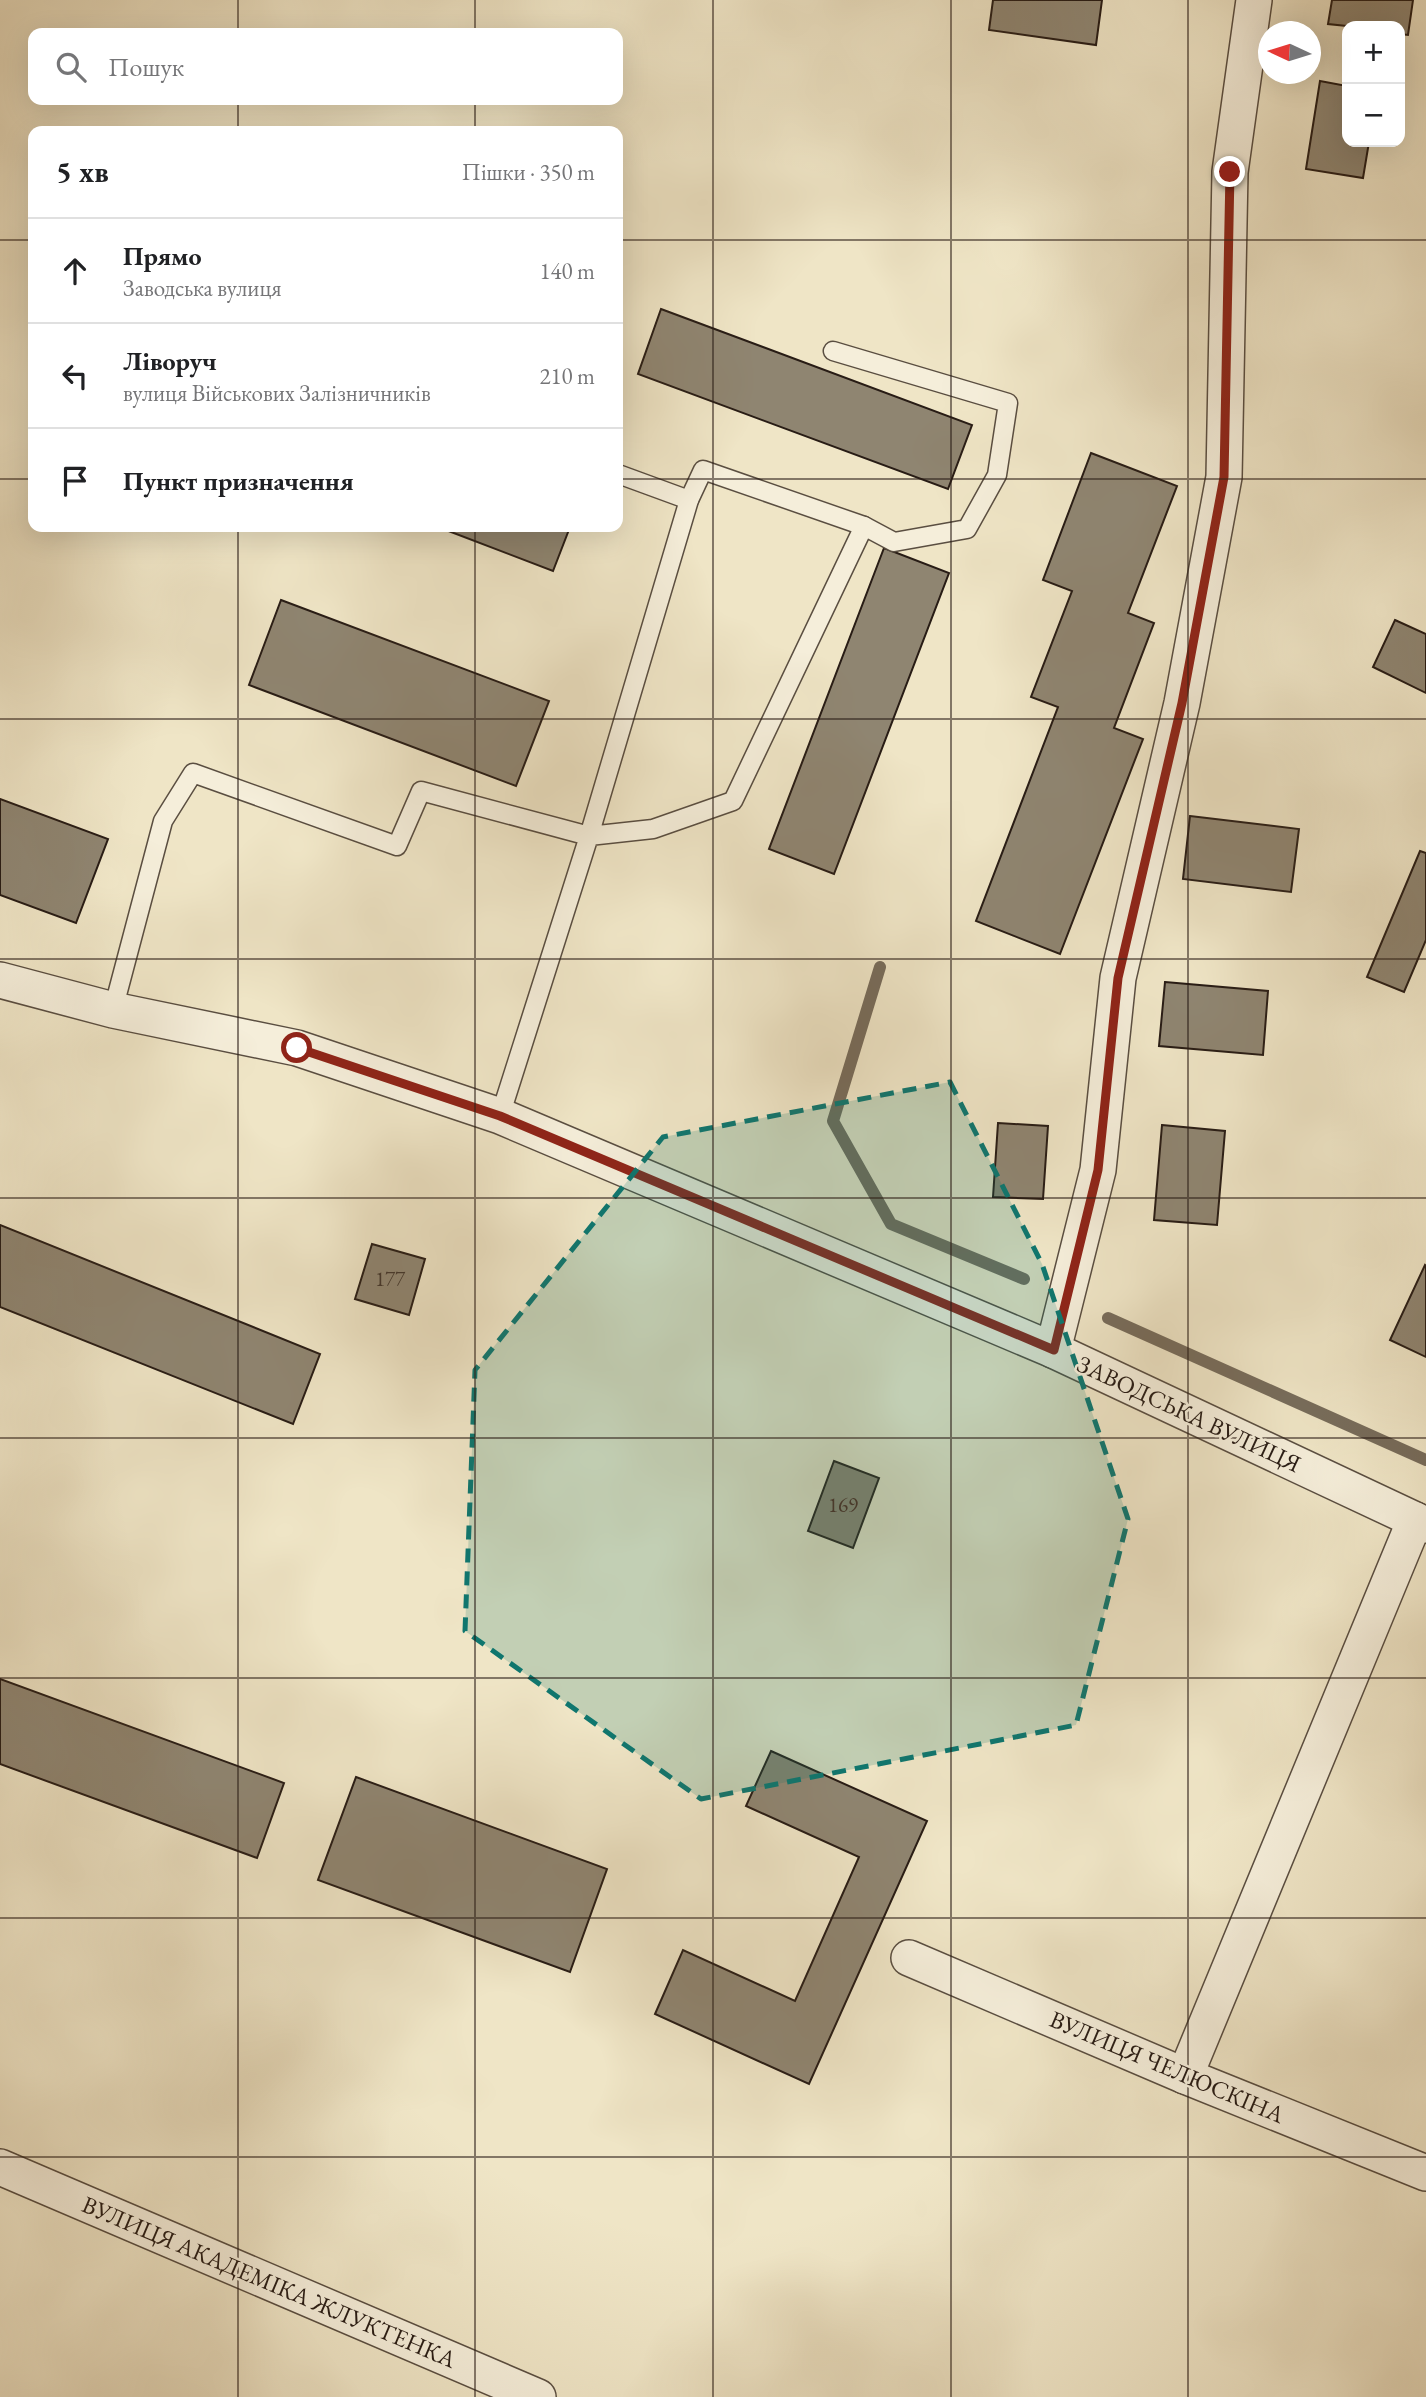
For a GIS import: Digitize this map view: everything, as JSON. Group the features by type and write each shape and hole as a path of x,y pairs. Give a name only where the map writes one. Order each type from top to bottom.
{"street":[{"path":"1054,1350 1098,1170 1118,978 1182,703 1224,477 1230,172 1254,0"},
{"name":"ЗАВОДСЬКА ВУЛИЦЯ","path":"0,980 113,1010 297,1048 500,1116 1054,1350 1420,1522"},
{"path":"1185,2076 1420,1522"},
{"name":"ВУЛИЦЯ ЧЕЛЮСКІНА","path":"909,1958 1185,2076 1426,2173"},
{"name":"ВУЛИЦЯ АКАДЕМІКА ЖЛУКТЕНКА","path":"0,2167 538,2397"}],"lane":[{"path":"500,1116 589,836 689,500 703,470 864,526 894,542 967,528 997,475 1008,403 833,351"},
{"path":"623,476 689,500"},
{"path":"113,1010 163,821 193,773 397,846 421,791 589,836 653,829 733,801 864,526"}],"highlighted area":[{"path":"950,1082 1042,1264 1128,1519 1076,1725 701,1799 465,1631 475,1370 663,1137"}],"building":[{"path":"993,0 1102,0 1096,45 989,30"},
{"path":"1332,0 1413,0 1408,35 1405,35 1405,21 1342,21 1342,25 1328,24"},
{"path":"1321,81 1342,85 1342,147 1368,147 1363,178 1306,169 1320,84"},
{"path":"661,309 972,425 948,489 638,374"},
{"path":"1091,453 1177,486 1128,613 1154,623 1114,728 1143,739 1060,954 976,921 1058,707 1031,697 1072,591 1043,580"},
{"path":"451,532 568,532 553,571"},
{"path":"884,548 949,573 834,874 769,849"},
{"path":"281,600 549,701 516,786 249,685"},
{"path":"1395,620 1426,634 1426,693 1373,667"},
{"path":"0,799 108,839 76,923 0,895"},
{"path":"1190,816 1299,829 1291,892 1183,879"},
{"path":"1420,851 1426,853 1426,940 1404,992 1367,977"},
{"path":"1165,982 1268,991 1263,1055 1159,1046"},
{"path":"998,1123 1048,1126 1043,1199 993,1197"},
{"path":"1162,1125 1225,1131 1217,1225 1154,1220"},
{"path":"0,1225 320,1354 293,1424 0,1307"},
{"path":"372,1244 425,1259 409,1315 355,1299"},
{"path":"1426,1266 1426,1357 1390,1340"},
{"path":"834,1461 879,1478 853,1548 808,1531"},
{"path":"0,1679 284,1783 257,1858 0,1764"},
{"path":"771,1751 927,1821 809,2084 655,2014 683,1950 795,2001 859,1857 746,1806"},
{"path":"356,1777 607,1869 570,1972 318,1880"}],"waterway":[{"path":"880,967 833,1121 891,1224 1024,1279"},
{"path":"1108,1318 1426,1460"}],"route":[{"path":"297,1048 500,1116 1054,1350 1098,1170 1118,978 1182,703 1224,477 1230,172"}]}
